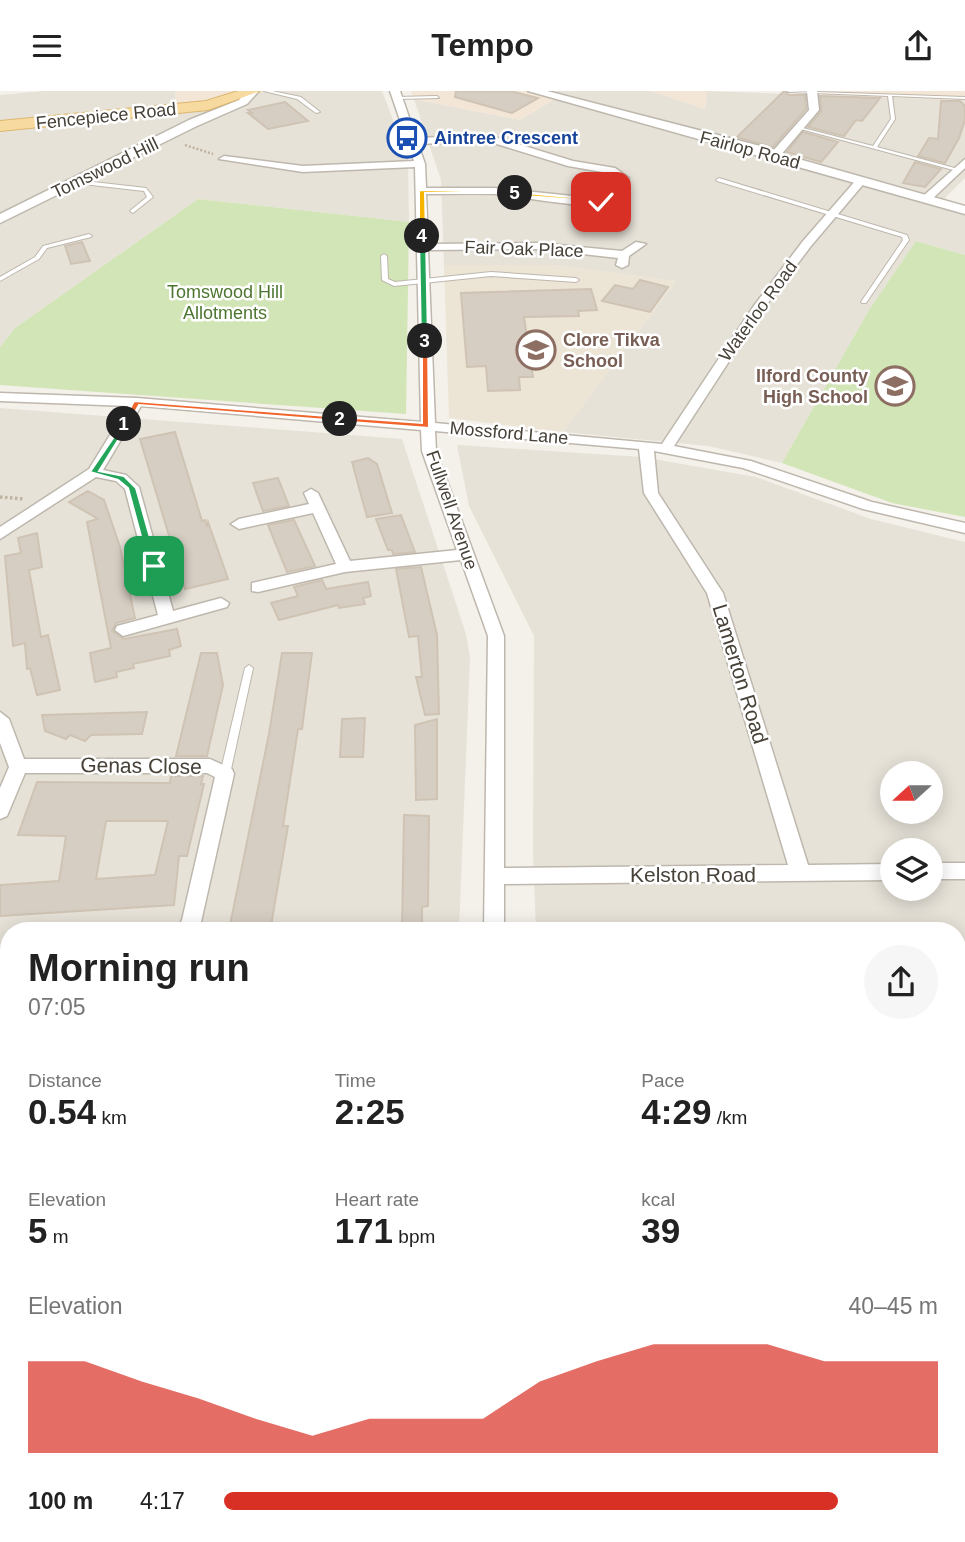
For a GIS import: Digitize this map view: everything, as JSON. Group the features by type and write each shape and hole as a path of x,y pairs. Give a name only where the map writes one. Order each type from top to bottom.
{"main road":[{"name":"Fencepiece Road","path":"0,126 192,115 252,91"}],"street":[{"name":"Fairlop Road","path":"534,91 759,152 776,154 783,159 965,210"},
{"path":"776,154 814,110 812,92"},
{"name":"Fullwell Avenue","path":"396,94 420,164 426,426 429,451 496,636 494,922"},
{"name":"Tomswood Hill","path":"0,219 164,139 192,115"},
{"path":"412,141 488,138 572,164 611,170 624,178 622,195 615,200 601,202 495,191 422,191"},
{"path":"224,159 303,169 420,164"},
{"path":"926,199 962,166"},
{"name":"Waterloo Road","path":"666,448 749,321 832,213 861,181"},
{"name":"Fair Oak Place","path":"422,247 538,246 623,260 640,244"},
{"name":"Mossford Lane","path":"0,397 137,402 666,448 747,464 869,506 965,528"},
{"path":"0,534 94,472 137,402"},
{"name":"Lamerton Road","path":"646,446 651,493 715,593 801,874"},
{"path":"94,472 121,478 132,488 167,618"},
{"path":"239,524 314,500 345,567"},
{"path":"257,587 345,567 468,554"},
{"path":"123,630 221,603"},
{"path":"0,719 18,767 0,811"},
{"name":"Genas Close","path":"18,767 44,764 210,766 225,774 192,922"},
{"path":"943,871 965,871"},
{"name":"Kelston Road","path":"494,876 880,872"}],"lane":[{"path":"266,91 299,98 318,112"},
{"path":"789,91 965,98"},
{"path":"396,94 437,97"},
{"path":"874,148 893,119 890,95"},
{"path":"799,128 874,148 962,166"},
{"path":"719,180 905,236 864,302"},
{"path":"76,182 146,190 150,197 133,211"},
{"path":"0,279 37,258 46,247 89,236"},
{"path":"384,256 385,281 394,284 491,274 576,280"},
{"path":"225,774 249,669"}],"path":[{"path":"164,139 204,149 224,159"}],"shaded area":[{"path":"43,91 175,91 176,102 238,91 382,91 408,159 409,222 198,199 15,328 0,347 0,95"},
{"path":"175,91 238,91 209,102 193,103 176,102"},
{"path":"411,91 523,91 554,99 520,120 414,99"},
{"path":"552,91 651,91 705,109 707,91 965,100 965,178 936,207 965,215 965,255 916,241 869,310 782,463 708,446 563,432 676,281 553,265 444,265 441,180 414,99 520,120 561,95"},
{"path":"651,91 707,91 705,109"},
{"path":"822,91 965,91 965,100 823,95"},
{"name":"Clore Tikva School","path":"444,265 553,265 676,281 563,432 449,418"},
{"path":"0,408 402,439 466,634 470,657 459,922 0,922"},
{"path":"457,445 642,457 756,477 871,519 965,542 965,922 536,922 533,854 534,636 469,506"}],"green space":[{"name":"Tomswood Hill Allotments","path":"198,199 409,222 406,414 0,385 0,347 15,328"},
{"name":"Ilford County High School","path":"916,241 965,255 965,517 892,503 782,463 869,310"}],"building":[{"path":"456,91 510,91 538,98 512,113 455,97"},
{"path":"784,91 789,95 805,95 806,109 773,147 737,137"},
{"path":"820,96 880,98 862,121 856,120 844,136 808,127 821,112"},
{"path":"941,101 960,101 965,106 965,120 959,138 945,163 918,156 929,138 938,139"},
{"path":"285,102 308,121 268,129 248,113 252,113 248,110"},
{"path":"803,132 838,142 821,162 787,152"},
{"path":"915,162 941,169 925,187 903,183"},
{"path":"82,242 90,261 71,264 65,246"},
{"path":"640,280 668,287 650,312 602,301 615,285 633,289"},
{"path":"591,289 597,310 578,311 579,316 524,317 533,377 519,377 520,390 488,391 486,366 467,367 461,293"},
{"path":"175,432 202,521 205,520 207,527 208,522 228,579 185,589 140,439"},
{"path":"368,458 377,464 392,513 367,517 352,462"},
{"path":"278,478 289,506 263,511 253,483"},
{"path":"88,491 104,500 120,547 135,618 116,623 112,631 124,639 177,629 181,646 169,650 170,656 133,664 134,668 116,672 117,677 95,682 90,653 111,648 87,522 98,519 69,502"},
{"path":"401,515 415,552 393,554 392,550 388,550 376,519"},
{"path":"294,520 315,566 287,572 268,525"},
{"path":"37,533 42,567 29,570 41,637 48,635 60,690 37,695 30,668 27,669 25,643 13,646 5,556 21,553 18,538"},
{"path":"421,567 437,635 439,714 425,715 416,677 422,677 418,636 409,637 396,569"},
{"path":"322,580 326,589 368,582 371,596 363,598 365,604 339,608 338,605 279,620 271,603 298,596 294,587"},
{"path":"201,653 217,653 223,685 207,756 176,756"},
{"path":"282,653 312,653 302,729 298,729 283,826 288,826 272,922 231,922 269,734"},
{"path":"147,712 142,734 91,735 85,741 70,735 66,739 45,731 42,715"},
{"path":"365,718 363,757 340,757 342,719"},
{"path":"437,719 437,799 416,800 415,725"},
{"path":"171,776 203,776 201,784 204,784 187,856 179,856 174,905 0,916 0,885 59,881 66,836 18,835 37,782 170,783","holes":["106,821 168,821 155,875 96,879"]},
{"path":"404,815 429,816 428,906 422,907 422,922 402,922"}],"place":[{"name":"Aintree Crescent","path":"407,138"},
{"name":"Clore Tikva School","path":"536,350"},
{"name":"Ilford County High School","path":"895,386"}],"route":[{"path":"154,566 132,488 121,478 94,472 137,402 426,426 422,191 495,191 601,202"}]}
